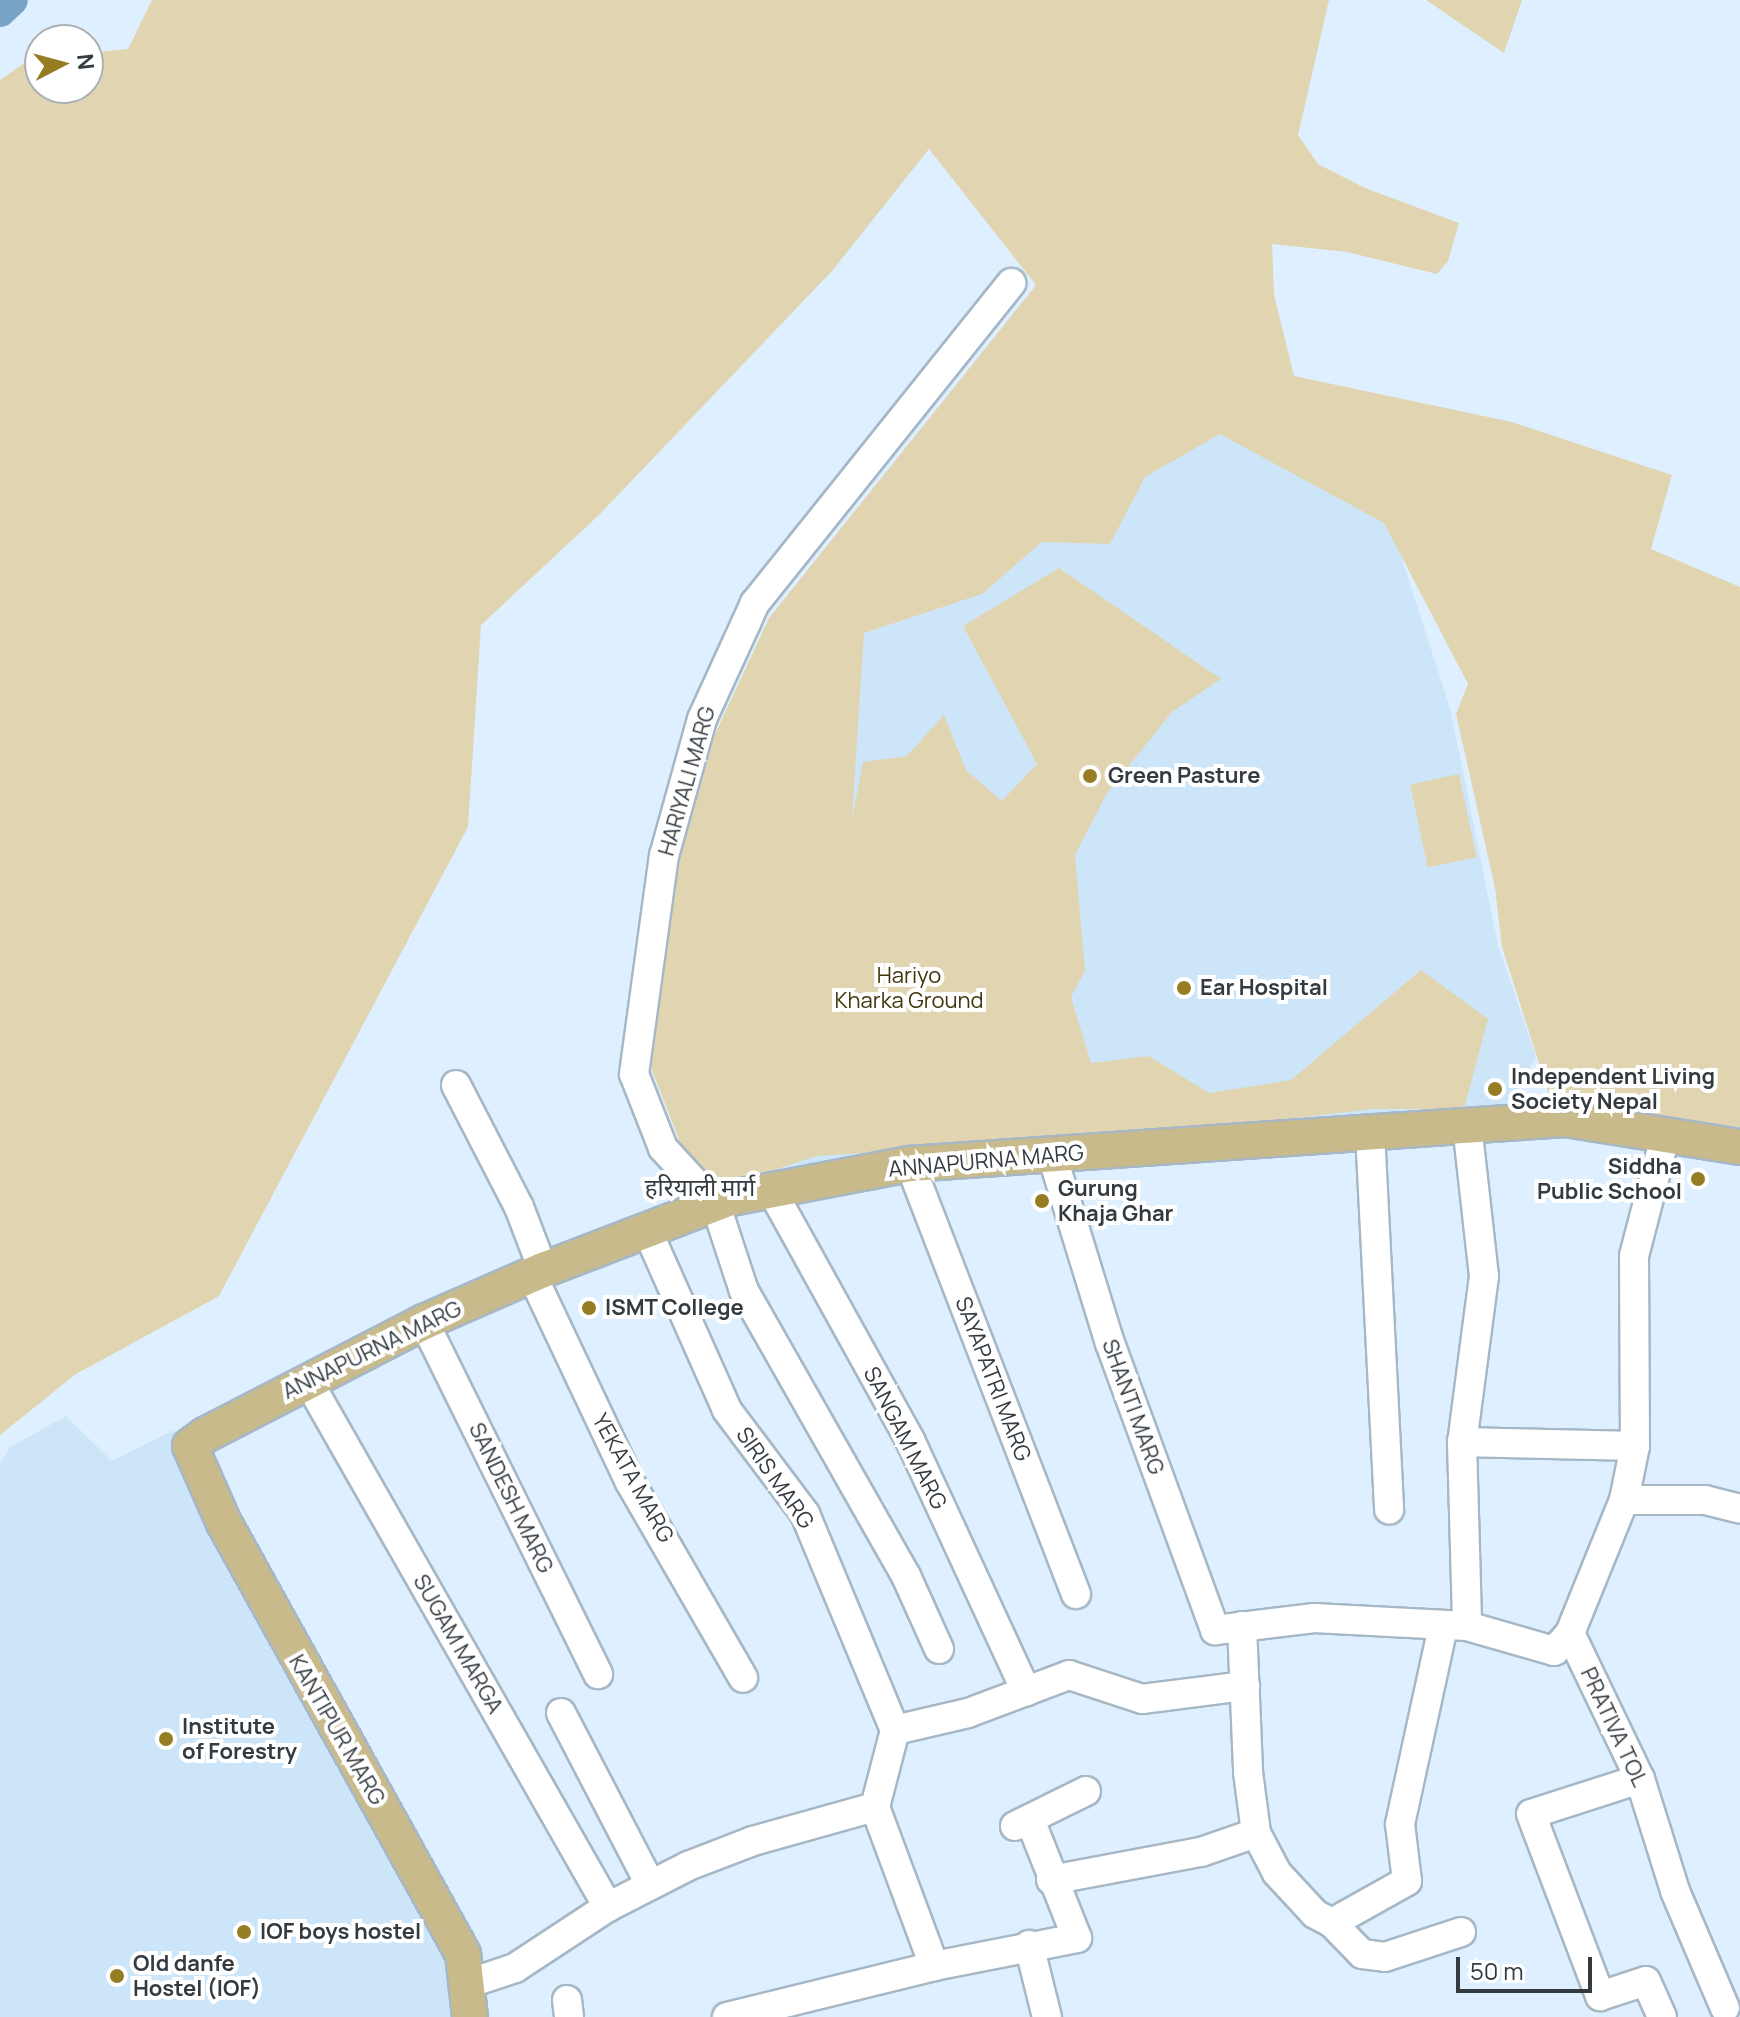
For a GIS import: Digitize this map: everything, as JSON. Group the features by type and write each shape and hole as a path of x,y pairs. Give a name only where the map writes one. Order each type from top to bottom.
{"main road":[{"name":"ANNAPURNA MARG","path":"190,1446 424,1322 537,1272 716,1206 772,1191 910,1164 1565,1119 1740,1147"},
{"name":"KANTIPUR MARG","path":"190,1446 310,1686 448,1921 463,1954 469,2001"}],"street":[{"name":"HARIYALI MARG","path":"716,1206 663,1148 634,1074 664,856 702,719 755,603 1011,283"},
{"name":"YEKATA MARG","path":"456,1085 519,1207 537,1272 630,1482 743,1678"},
{"path":"1332,1923 1407,1881 1400,1824 1455,1626 1462,1442 1484,1276 1467,1125"},
{"path":"1370,1132 1389,1510"},
{"path":"1461,1932 1372,1957 1332,1923 1315,1914 1277,1873 1256,1833 1242,1626 1314,1618 1455,1626 1554,1651 1570,1633 1624,1500 1635,1446 1634,1256 1666,1133"},
{"name":"SHANTI MARG","path":"1052,1155 1110,1343 1215,1630 1242,1626"},
{"name":"SAYAPATRI MARG","path":"910,1164 1076,1594"},
{"name":"SANGAM MARG","path":"772,1191 910,1440 1026,1691"},
{"path":"716,1206 744,1291 906,1576 939,1649"},
{"name":"SIRIS MARG","path":"647,1230 727,1410 805,1514 851,1613 895,1730"},
{"name":"SANDESH MARG","path":"424,1322 598,1674"},
{"name":"SUGAM MARGA","path":"308,1381 608,1907"},
{"path":"1462,1442 1635,1446"},
{"path":"1624,1500 1705,1500 1740,1509"},
{"name":"PRATIVA TOL","path":"1570,1633 1640,1779 1675,1891 1722,2011"},
{"path":"934,1966 875,1807 895,1730 968,1713 1069,1675 1142,1699 1245,1686"},
{"path":"561,1713 650,1884"},
{"path":"1640,1779 1531,1814 1600,1996 1646,1981 1662,2017"},
{"path":"727,2017 764,2012 934,1966 1077,1938 1021,1823 1086,1791"},
{"path":"469,2001 608,1907 650,1884 753,1841 875,1807"},
{"path":"1051,1880 1201,1852 1256,1833"},
{"path":"1029,1945 1047,2017"}],"shaded area":[{"name":"Green Pasture","path":"1165,386 1391,525 1450,708 1498,945 1536,1057 1504,1116 1196,1127 716,1177 781,615"},
{"name":"Institute of Forestry","path":"66,1416 112,1461 174,1430 455,1961 461,2017 0,2017 0,1464 10,1447"}],"green space":[{"name":"Hariyo Kharka Ground","path":"152,0 1329,0 1298,135 1318,164 1365,188 1459,223 1448,261 1437,274 1347,252 1272,244 1274,295 1294,376 1512,422 1672,475 1651,549 1740,587 1740,1127 1516,1105 1534,1094 1549,1095 1502,947 1495,888 1456,714 1468,684 1384,523 1220,434 1145,477 1110,544 1042,542 982,594 864,633 852,819 863,762 907,756 944,715 966,770 1002,801 1037,764 963,626 1059,568 1221,679 1172,712 1107,793 1075,855 1085,971 1071,997 1091,1063 1149,1056 1209,1093 1291,1080 1421,970 1488,1019 1464,1109 1372,1109 1177,1132 817,1156 715,1189 680,1142 651,1068 677,870 715,734 769,618 1036,285 929,149 832,271 598,516 481,625 468,827 219,1296 76,1374 0,1435 0,80 24,63 24,104 104,104 104,51 128,49"},
{"path":"1426,0 1522,0 1504,53"},
{"path":"1459,774 1477,857 1428,868 1410,784"}],"waterway":[{"path":"0,11 12,0"}],"place":[{"name":"Green Pasture","path":"1090,776"},
{"name":"Ear Hospital","path":"1184,988"},
{"name":"Independent Living Society Nepal","path":"1495,1089"},
{"name":"Siddha Public School","path":"1698,1179"},
{"name":"Gurung Khaja Ghar","path":"1042,1201"},
{"name":"ISMT College","path":"589,1308"},
{"name":"Institute of Forestry","path":"166,1739"},
{"name":"IOF boys hostel","path":"244,1932"},
{"name":"Old danfe Hostel (IOF)","path":"117,1976"}],"district":[{"name":"हरियाली मार्ग","path":"700,1187"}]}
